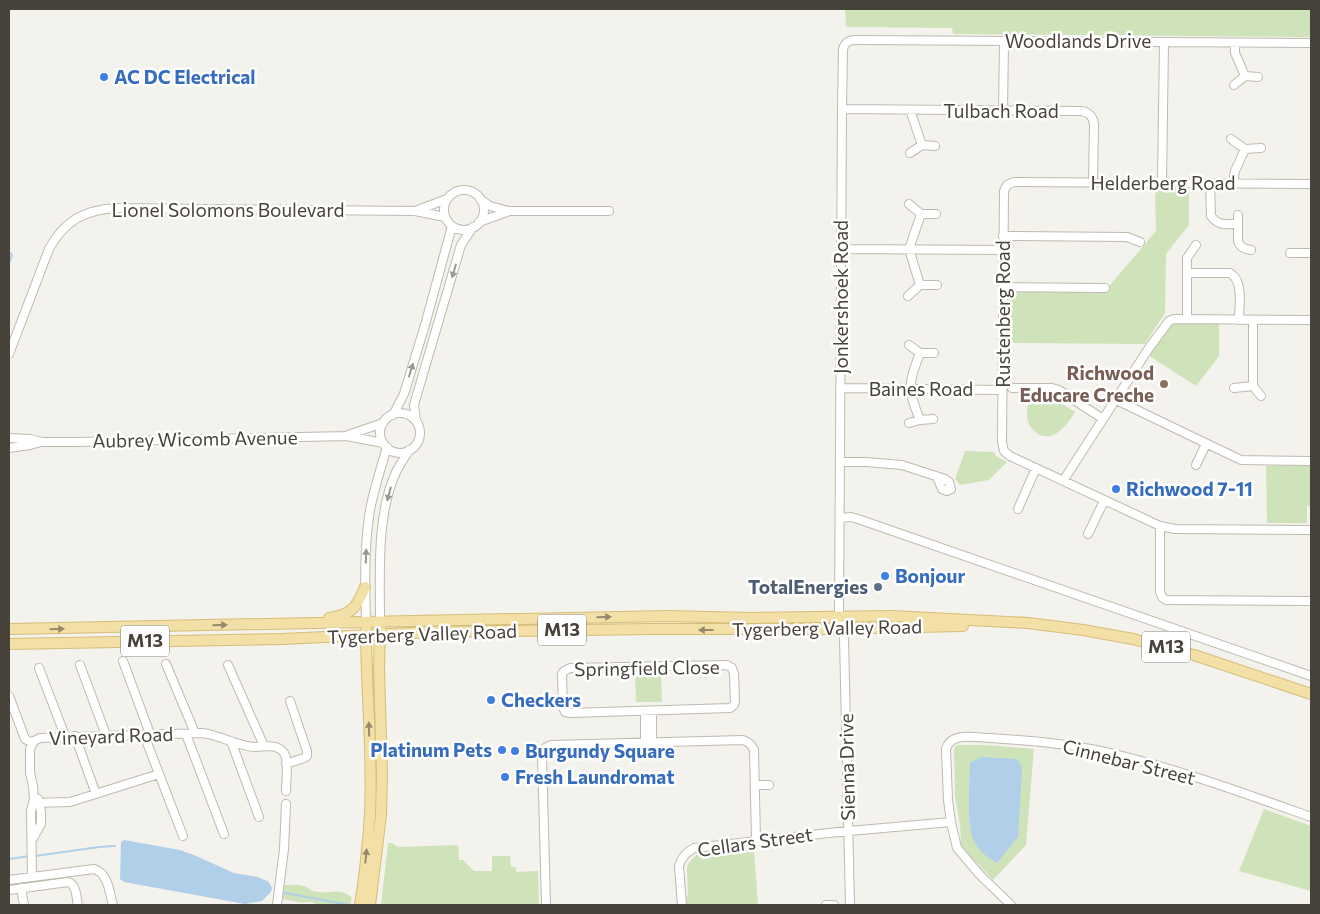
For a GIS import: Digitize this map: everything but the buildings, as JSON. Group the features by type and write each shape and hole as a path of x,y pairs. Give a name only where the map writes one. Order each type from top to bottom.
{"main road":[{"path":"282,624 301,618 342,616 356,606 365,587"},
{"name":"Tygerberg Valley Road","path":"9,629 667,616 751,618 892,616 1016,623 1083,630 1133,639 1194,654 1311,694"},
{"path":"360,905 370,814 366,622"},
{"path":"370,905 381,815 380,622"},
{"name":"Tygerberg Valley Road","path":"9,644 282,638 380,633 842,628 968,626 1016,623"}],"street":[{"name":"Woodlands Drive","path":"846,42 856,40 1311,43"},
{"path":"1003,111 1004,41"},
{"name":"Jonkershoek Road","path":"840,553 842,109 843,49 846,42"},
{"path":"1162,183 1164,42"},
{"path":"1234,43 1235,54 1245,76"},
{"path":"1234,84 1245,76 1258,77"},
{"name":"Tulbach Road","path":"842,109 1082,111 1089,113 1093,118 1094,124 1093,182"},
{"path":"910,110 922,145"},
{"path":"1231,139 1245,149 1261,148"},
{"path":"910,153 922,145 935,146"},
{"path":"1233,183 1235,171 1245,149"},
{"name":"Helderberg Road","path":"1014,182 1311,184"},
{"name":"Rustenberg Road","path":"1014,182 1007,184 1004,189 1002,442 1004,451 1010,456 1036,468"},
{"path":"1210,183 1211,216 1221,224 1238,220 1239,245 1244,249 1252,250"},
{"path":"509,211 463,230 452,226 444,211 447,199 455,192 466,190 490,206 509,211 609,212"},
{"name":"Lionel Solomons Boulevard","path":"415,211 447,199"},
{"path":"416,421 414,405 461,245 483,214 480,199"},
{"path":"909,204 921,214 936,214"},
{"name":"Lionel Solomons Boulevard","path":"9,354 12,335 54,240 70,222 93,211 116,208 415,211 446,217"},
{"path":"920,285 909,249 921,214"},
{"path":"393,415 404,394 452,226"},
{"path":"1003,236 1128,237 1140,242"},
{"path":"1187,320 1187,258 1196,245"},
{"path":"841,249 1003,250"},
{"path":"1290,253 1311,253"},
{"path":"1187,273 1230,273 1234,275 1239,290 1239,320"},
{"path":"908,296 920,285 937,285"},
{"path":"1003,287 1105,288"},
{"path":"1063,481 1169,321 1174,319 1311,320"},
{"path":"1254,320 1254,386 1261,396"},
{"path":"910,345 920,353 934,353"},
{"path":"920,353 911,378 910,389 920,420"},
{"path":"1234,388 1254,386"},
{"name":"Baines Road","path":"840,388 1002,390"},
{"path":"1012,388 1052,388 1058,390 1103,419"},
{"path":"1116,400 1236,458 1246,461 1311,461"},
{"path":"399,413 411,416 419,427 420,434 418,440 415,446 409,450 396,452 385,445 380,434 381,428 384,422 393,415 399,413"},
{"path":"908,423 933,419"},
{"name":"Aubrey Wicomb Avenue","path":"347,436 384,422"},
{"name":"Aubrey Wicomb Avenue","path":"9,448 42,442 347,436 385,445"},
{"name":"Aubrey Wicomb Avenue","path":"9,438 30,439 42,442"},
{"path":"1196,466 1206,444"},
{"path":"366,622 367,536 370,510 385,445"},
{"path":"380,622 380,544 382,524 392,482 409,450"},
{"path":"840,462 902,465 937,477"},
{"path":"1018,509 1036,468 1160,526 1175,529 1311,530"},
{"path":"1088,534 1104,501"},
{"path":"840,518 851,517 858,519 1311,676"},
{"path":"1160,526 1160,592 1166,600 1311,601"},
{"name":"Tygerberg Valley Road","path":"839,616 840,553"},
{"name":"Sienna Drive","path":"839,616 844,638 850,905"},
{"path":"123,661 159,774 183,836"},
{"path":"166,664 195,733"},
{"path":"80,665 106,735"},
{"path":"228,665 264,746"},
{"name":"Springfield Close","path":"727,665 734,671 735,702 730,708 649,711 565,712 563,707 562,677 564,671 570,668 727,665"},
{"path":"39,668 65,736"},
{"path":"9,696 25,739 32,743"},
{"path":"286,791 286,764 307,756 290,701"},
{"path":"649,711 649,742"},
{"path":"186,734 224,834"},
{"name":"Vineyard Road","path":"32,876 31,811 36,803 30,773 30,749 32,743 37,739 65,736 208,734 254,747 276,747 282,750 286,756 286,764"},
{"path":"75,736 96,794"},
{"name":"Cinnebar Street","path":"1012,905 980,875 960,852 955,842 948,800 946,749 950,741 957,738 998,738 1097,751 1181,773 1311,818"},
{"path":"546,905 542,755 544,750 551,745 743,740 748,742 754,750 756,840"},
{"path":"231,741 259,817"},
{"path":"36,803 70,802 159,774"},
{"path":"755,785 769,785"},
{"path":"278,903 284,849 286,804"},
{"name":"Cellars Street","path":"681,903 680,860 690,850 700,847 951,822"},
{"path":"9,880 91,869 97,870 104,876 113,905"},
{"path":"9,890 68,882 74,886 78,905"},
{"path":"22,888 24,905"},
{"path":"826,905 834,905"}],"green space":[{"path":"845,9 1311,9 1311,37 953,34 952,28 846,27"},
{"path":"1155,189 1189,189 1189,225 1166,254 1165,313 1145,344 1008,343 1007,296 1012,291 1105,291 1156,231"},
{"path":"1219,322 1219,356 1196,386 1148,355 1171,323"},
{"path":"1028,398 1053,398 1075,412 1060,431 1050,436 1044,436 1035,432 1028,422"},
{"path":"965,451 994,452 996,456 1007,462 989,480 960,485 955,479"},
{"path":"1311,465 1311,506 1307,506 1307,523 1267,523 1266,466"},
{"path":"635,675 661,675 662,702 636,702"},
{"path":"955,746 1034,749 1026,845 993,880 961,845 955,797 954,750"},
{"path":"1264,809 1311,826 1311,891 1239,871"},
{"path":"388,843 398,847 458,845 459,860 463,860 474,871 492,871 492,856 510,856 511,867 516,867 516,872 538,871 539,905 381,905"},
{"path":"754,849 758,905 687,905 687,868 694,857 697,855"},
{"path":"284,885 301,885 316,892 339,892 352,898 350,905 301,903 282,899"}],"water":[{"path":"981,757 1017,759 1022,768 1018,837 997,863 978,848 970,828 970,763"},
{"path":"124,840 180,850 234,873 258,877 269,882 272,888 271,892 262,901 245,904 124,882 120,879 121,842"}],"waterway":[{"path":"9,252 12,255 9,263"},
{"path":"35,856 115,846"},
{"path":"9,859 30,856"},
{"path":"280,892 349,905"}],"place":[{"name":"AC DC Electrical","path":"104,77"},
{"name":"Richwood Educare Creche","path":"1164,384"},
{"name":"Richwood 7-11","path":"1116,489"},
{"name":"Bonjour","path":"885,576"},
{"name":"TotalEnergies","path":"878,587"},
{"name":"Checkers","path":"491,700"},
{"name":"Platinum Pets","path":"502,750"},
{"name":"Burgundy Square","path":"515,751"},
{"name":"Fresh Laundromat","path":"505,777"}]}
